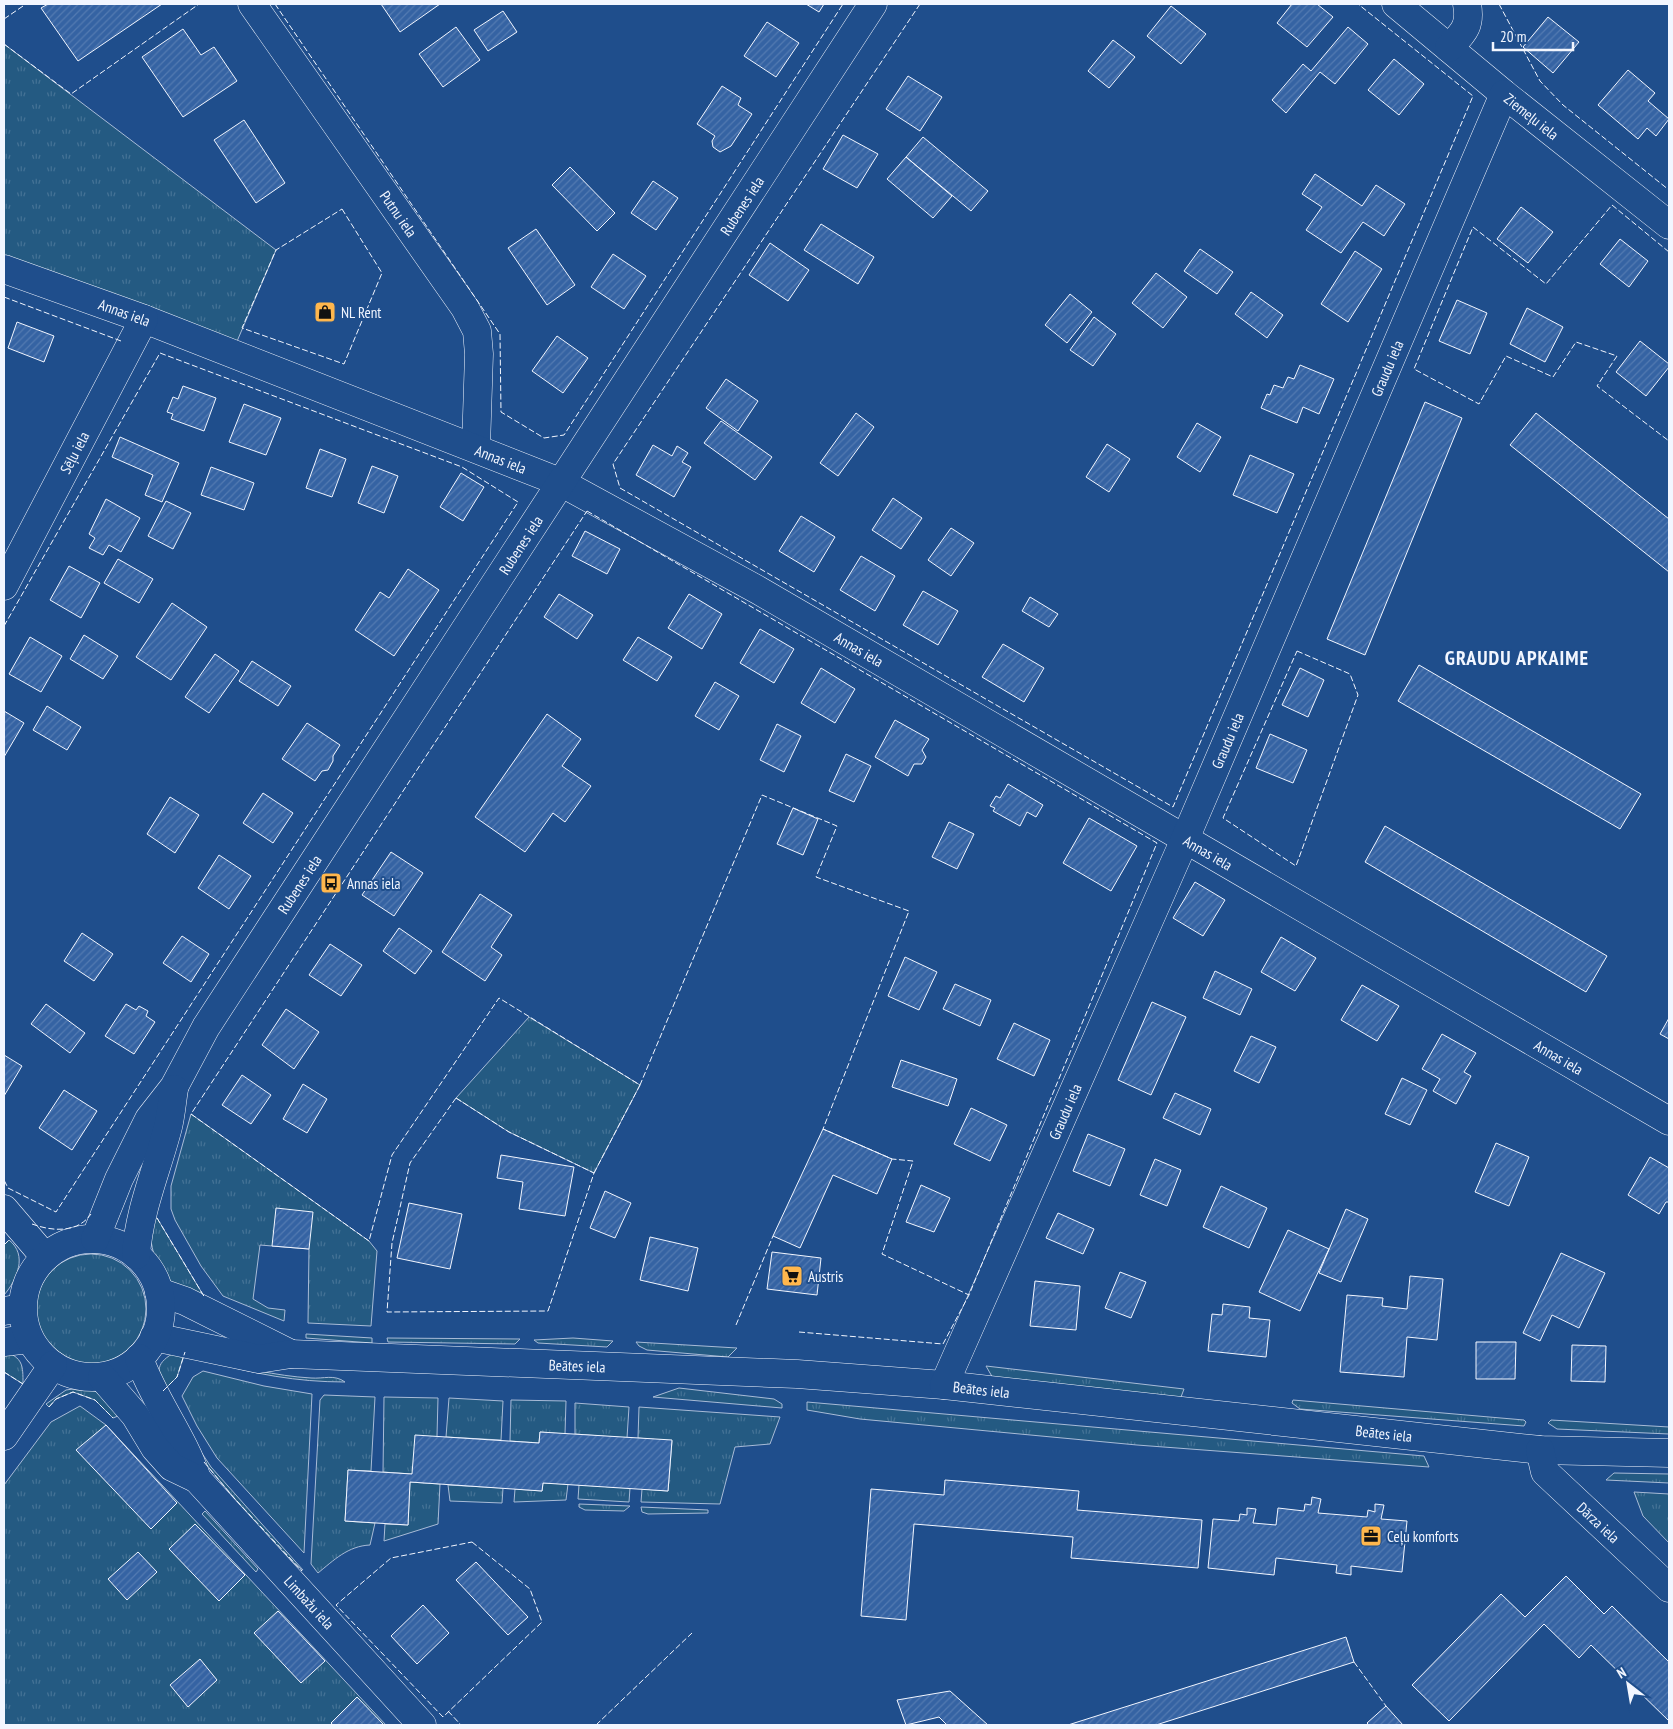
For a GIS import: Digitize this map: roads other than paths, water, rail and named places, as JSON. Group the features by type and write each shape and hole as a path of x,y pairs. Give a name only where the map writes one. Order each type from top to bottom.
{"street":[{"name":"Putnu iela","path":"252,4 469,316 477,331 479,354 476,447"},
{"name":"Rubenes iela","path":"95,1239 119,1179 149,1119 174,1087 206,1027 873,4"},
{"name":"Ziemeļu iela","path":"1396,4 1504,94 1669,225"},
{"path":"1449,48 1462,34 1469,19 1467,4"},
{"name":"Graudu iela","path":"944,1386 1185,839 1504,94"},
{"name":"Annas iela","path":"4,269 144,319 476,447 560,482 758,590 1185,839 1297,902 1669,1121"},
{"name":"Sēļu iela","path":"4,586 144,319"},
{"name":"Rubenes iela","path":"136,1255 138,1232 150,1181 169,1126 174,1087"},
{"path":"4,1209 45,1257"},
{"path":"95,1239 110,1241 136,1255 150,1272 159,1292 159,1323 147,1348 115,1373 102,1377 84,1377 68,1373 53,1366 39,1354 16,1340 24,1324 13,1309 25,1289 32,1271 45,1257 60,1246 77,1240 95,1239"},
{"name":"Beātes iela","path":"159,1292 185,1301 291,1354"},
{"name":"Beātes iela","path":"147,1348 259,1359 291,1354 797,1374 944,1386 1540,1450 1669,1453"},
{"name":"Limbažu iela","path":"147,1348 158,1402 189,1454 196,1479"},
{"path":"4,1436 53,1366"},
{"name":"Limbažu iela","path":"102,1377 135,1415 155,1448 172,1467 196,1479 422,1725"},
{"name":"Dārza iela","path":"1540,1450 1545,1472 1669,1588"}],"place":[{"name":"NL Rent","path":"325,312"},
{"name":"Annas iela","path":"331,883"},
{"name":"Austris","path":"792,1276"},
{"name":"Ceļu komforts","path":"1371,1536"}],"district":[{"name":"GRAUDU APKAIME","path":"1517,658"}]}
